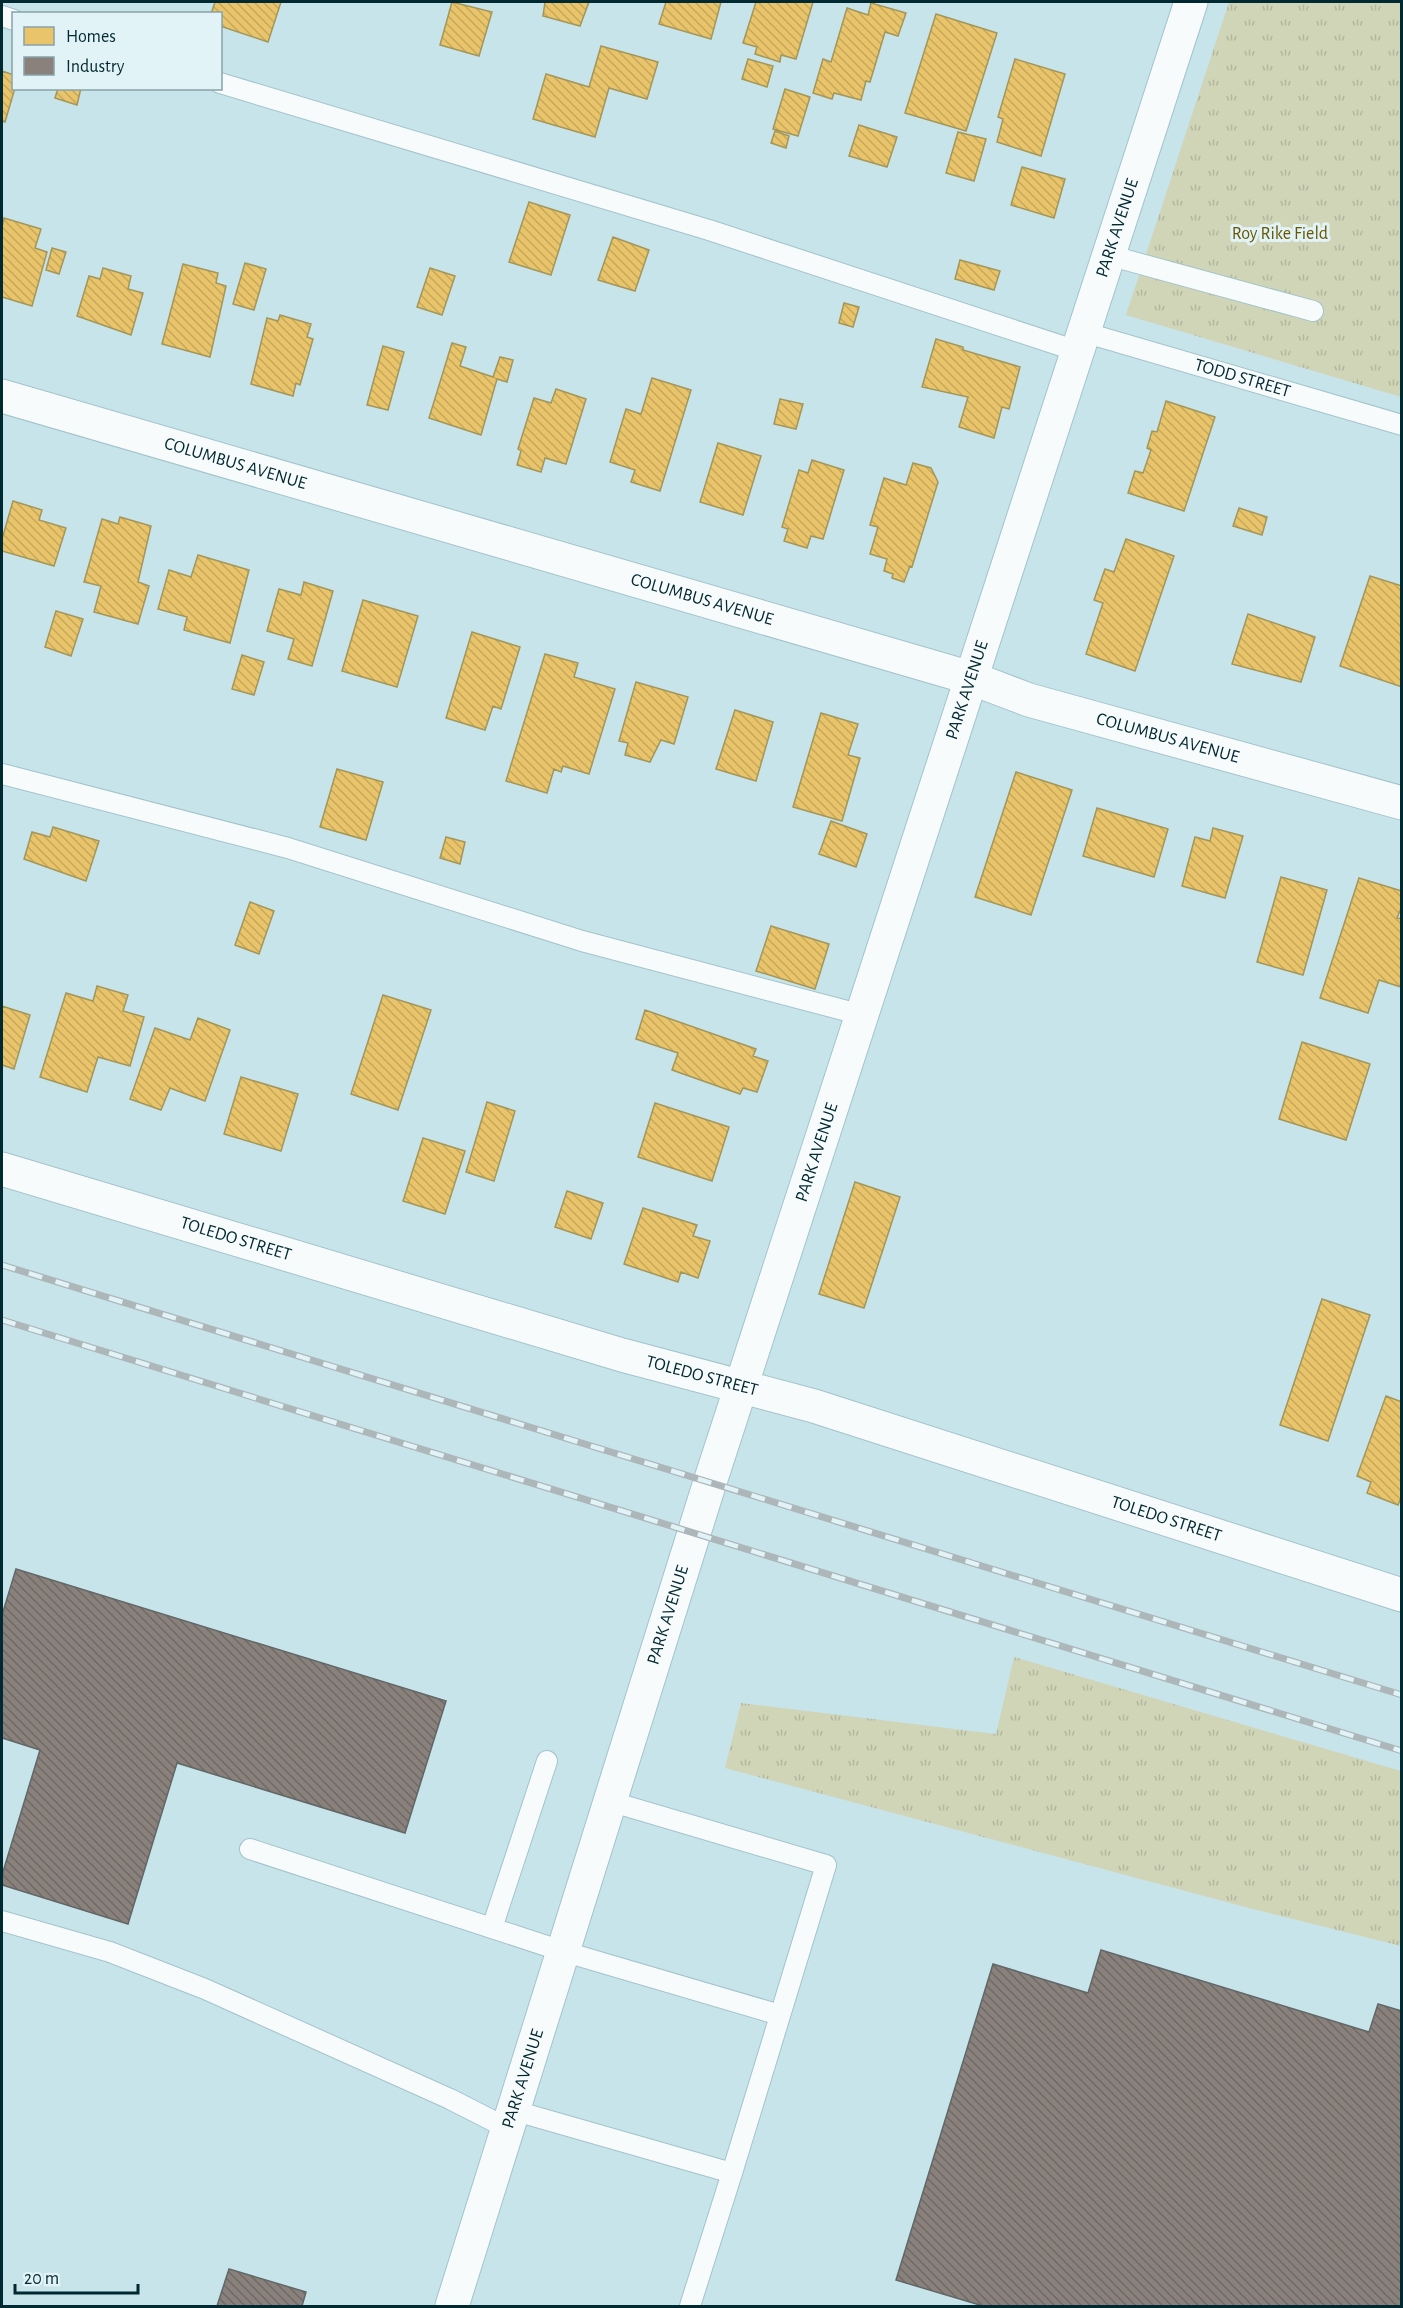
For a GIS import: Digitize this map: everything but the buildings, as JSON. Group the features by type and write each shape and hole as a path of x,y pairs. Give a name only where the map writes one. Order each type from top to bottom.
{"street":[{"name":"PARK AVENUE","path":"452,2307 741,1386 1191,2"},
{"name":"COLUMBUS AVENUE","path":"2,396 971,678 1029,700 1401,803"},
{"name":"TOLEDO STREET","path":"2,1168 611,1352 741,1386 1401,1595"}],"lane":[{"name":"TODD STREET","path":"222,84 1080,342 1401,425"},
{"path":"1108,255 1313,311"},
{"path":"2,774 288,848 582,941 862,1015"},
{"path":"492,1928 547,1761"},
{"path":"609,1802 826,1865 690,2307"},
{"path":"250,1849 562,1951 780,2015"},
{"path":"2,1921 110,1952 206,1989 450,2098 510,2119 732,2173"}],"green space":[{"name":"Roy Rike Field","path":"1229,2 1401,2 1401,397 1126,315"},
{"path":"1014,1657 1401,1771 1401,1946 1249,1908 725,1768 741,1703 996,1734"}],"railway":[{"path":"2,1265 1402,1695"},
{"path":"2,1320 1402,1751"}]}
